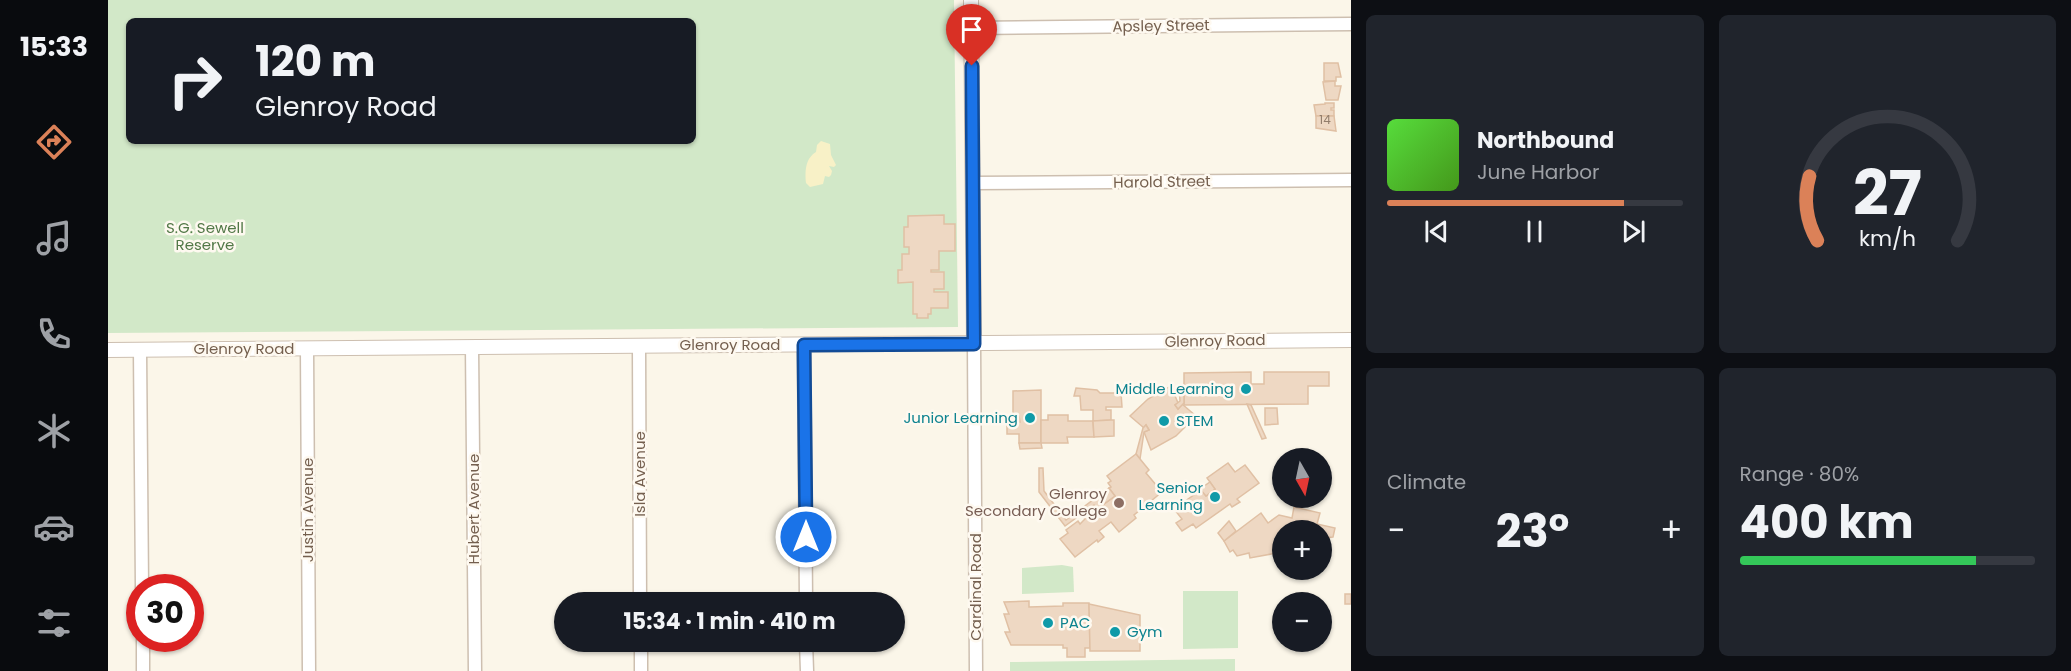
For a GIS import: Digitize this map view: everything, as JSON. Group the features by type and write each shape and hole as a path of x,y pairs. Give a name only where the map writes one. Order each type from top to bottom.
{"street":[{"name":"Cardinal Road","path":"971,0 976,671"},
{"name":"Apsley Street","path":"972,28 1351,24"},
{"name":"Harold Street","path":"973,183 1351,180"},
{"name":"Glenroy Road","path":"108,350 1351,340"},
{"path":"804,345 806,592"},
{"name":"Isla Avenue","path":"639,346 640,592"},
{"name":"Hubert Avenue","path":"472,347 475,671"},
{"name":"Justin Avenue","path":"307,349 309,671"},
{"path":"140,350 142,574"},
{"path":"143,652 143,671"},
{"path":"641,652 641,671"},
{"path":"806,652 807,671"}],"green space":[{"name":"S.G. Sewell Reserve","path":"108,0 954,0 958,327 108,333"},
{"path":"1062,565 1073,567 1074,592 1022,594 1022,568"},
{"path":"1183,591 1238,591 1238,648 1183,649"},
{"path":"1235,659 1235,671 1010,671 1010,662"}],"sand":[{"path":"821,141 830,144 831,155 836,165 829,166 832,171 831,175 825,176 823,184 810,187 806,183 806,166"}],"building":[{"path":"1324,63 1338,63 1341,77 1336,77 1336,81 1324,81"},
{"path":"1335,81 1335,86 1341,86 1338,100 1326,100 1323,82"},
{"path":"1334,103 1334,108 1331,110 1334,110 1334,116 1316,116 1314,105"},
{"path":"1316,116 1334,116 1336,131 1316,128"},
{"path":"944,215 944,224 955,224 955,251 939,251 939,270 931,270 931,272 944,272 944,289 934,289 934,292 948,292 948,308 931,308 928,318 917,318 917,314 913,314 913,282 898,283 898,270 902,270 902,254 909,254 909,247 904,247 904,227 908,227 908,216"},
{"name":"Middle Learning","path":"1251,372 1251,384 1264,384 1264,372 1329,372 1329,386 1308,386 1308,404 1184,405 1184,373"},
{"name":"STEM","path":"1171,386 1178,409 1182,404 1196,416 1176,436 1151,450 1144,432 1149,430 1146,425 1144,428 1130,416 1148,399"},
{"path":"1179,387 1184,387 1184,403 1178,409 1175,405 1180,401"},
{"path":"1076,388 1097,390 1100,393 1121,393 1122,407 1106,407 1106,410 1111,410 1111,420 1093,421 1093,410 1081,410 1080,396 1074,396"},
{"name":"Junior Learning","path":"1041,390 1041,443 1019,443 1019,434 1007,434 1007,422 1020,422 1019,416 1013,416 1013,391"},
{"path":"1247,404 1251,405 1266,438 1262,439"},
{"path":"1265,408 1277,408 1278,424 1265,425"},
{"path":"1048,415 1068,415 1068,421 1093,421 1094,437 1067,437 1068,443 1041,443 1041,420 1048,420"},
{"path":"1114,420 1114,436 1094,437 1093,421"},
{"path":"1146,425 1149,430 1144,432 1140,459 1136,454 1143,428"},
{"path":"1019,443 1041,443 1042,448 1020,449"},
{"path":"1136,454 1149,470 1146,473 1162,492 1134,515 1136,518 1119,532 1111,522 1099,531 1104,537 1075,557 1060,539 1068,533 1066,530 1078,521 1080,524 1085,519 1083,516 1115,496 1109,488 1111,487 1108,483 1111,481 1107,476"},
{"name":"Senior Learning","path":"1228,463 1235,472 1245,465 1259,483 1237,499 1240,502 1232,507 1230,504 1196,528 1193,524 1182,531 1176,523 1182,519 1174,509 1201,490 1206,496 1215,489 1207,478"},
{"path":"1039,468 1043,468 1044,491 1066,520 1109,488 1115,496 1097,509 1094,505 1065,526 1039,492"},
{"path":"1210,482 1215,489 1206,496 1200,489"},
{"path":"1294,508 1320,513 1318,520 1272,520 1279,515 1292,518"},
{"path":"1261,513 1268,523 1272,520 1272,554 1250,558 1249,553 1237,556 1233,550 1230,552 1224,541"},
{"path":"1229,521 1236,531 1224,541 1218,533"},
{"path":"1345,594 1351,594 1351,604 1345,604"},
{"name":"PAC","path":"1029,601 1029,607 1089,603 1090,648 1085,648 1085,657 1067,657 1067,648 1063,648 1063,645 1011,645 1005,632 1010,632 1004,614 1009,614 1004,602"},
{"name":"Gym","path":"1089,604 1140,615 1140,651 1090,651"}],"place":[{"name":"Middle Learning","path":"1246,389"},
{"name":"Junior Learning","path":"1030,418"},
{"name":"STEM","path":"1164,421"},
{"name":"Senior Learning","path":"1215,497"},
{"name":"Glenroy Secondary College","path":"1119,503"},
{"name":"PAC","path":"1048,623"},
{"name":"Gym","path":"1115,632"}],"route":[{"path":"806,537 804,345 974,344 972,66"}]}
